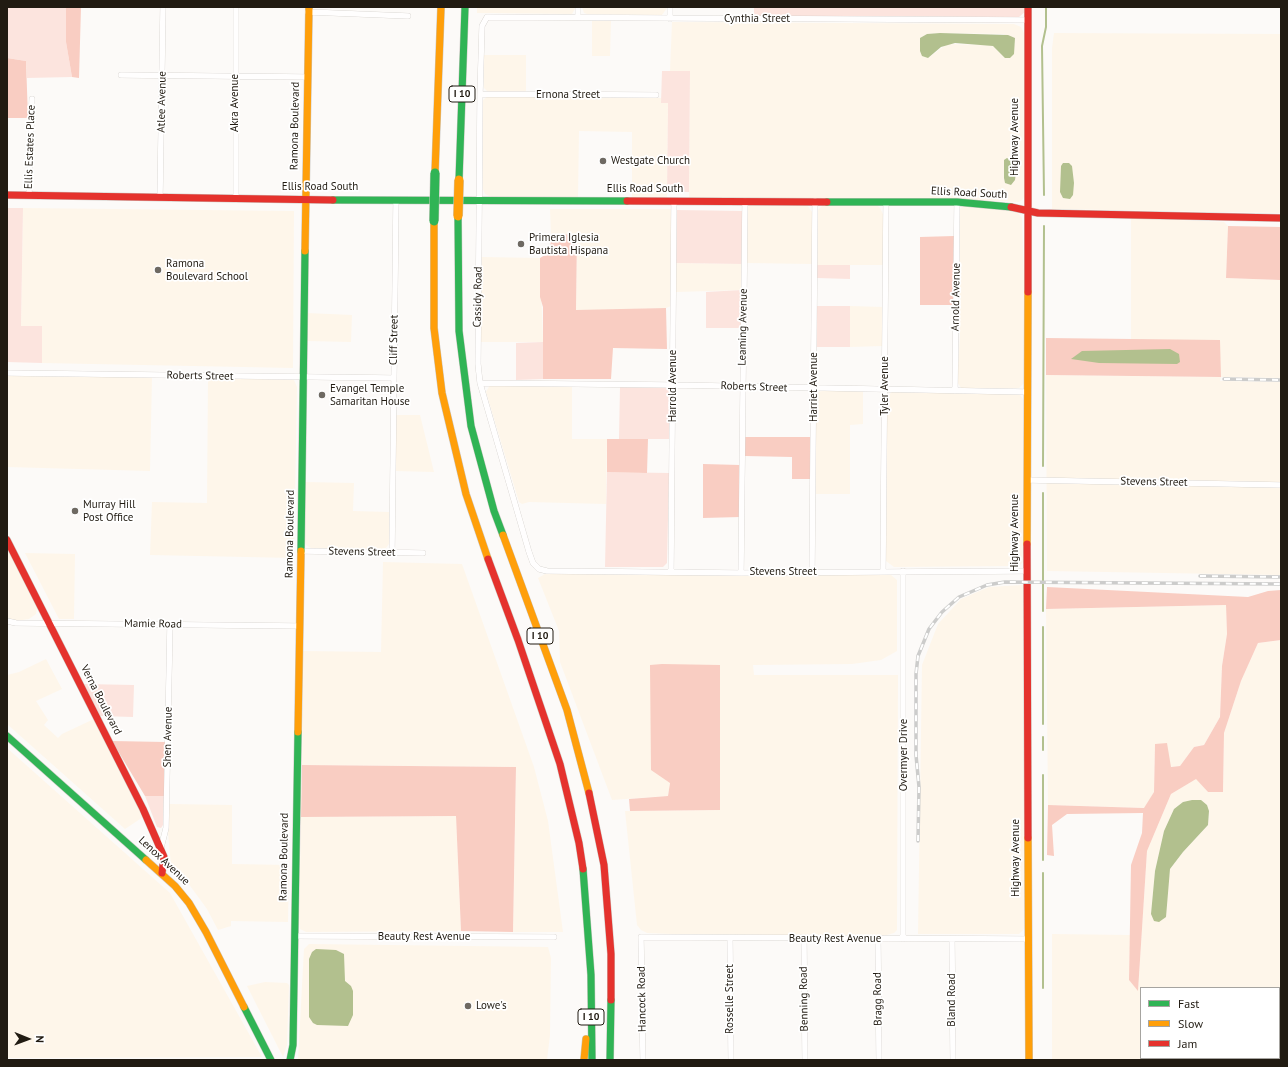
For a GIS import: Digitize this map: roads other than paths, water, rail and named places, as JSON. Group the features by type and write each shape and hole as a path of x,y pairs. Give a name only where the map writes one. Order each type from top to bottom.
{"main road":[{"name":"I 10","path":"441,7 435,173 433,298 434,328 440,378 458,466 481,539 548,725 571,802 585,886 591,975 592,1060"},
{"name":"I 10","path":"465,7 458,216 459,331 471,426 494,511 567,710 591,799 604,865 611,954 610,1060"},
{"name":"Highway Avenue","path":"1028,7 1028,1060"},
{"name":"Ramona Boulevard","path":"290,1060 293,1045 309,10"},
{"name":"Ellis Road South","path":"7,195 396,200 957,202 1000,205 1045,213 1281,218"},
{"name":"Verna Boulevard","path":"7,540 143,809 161,848 164,866 162,873"},
{"name":"Lenox Avenue","path":"7,736 162,873 189,904 200,921 271,1060"},
{"path":"584,1060 591,975"},
{"path":"611,1029 614,1060"}],"street":[{"name":"Atlee Avenue","path":"160,197 163,7"},
{"name":"Akra Avenue","path":"236,7 236,198"},
{"path":"578,7 578,17"},
{"path":"670,7 670,19"},
{"path":"309,10 408,16"},
{"name":"Cynthia Street","path":"487,17 1028,20"},
{"name":"Cassidy Road","path":"487,17 482,26 480,94 478,364 480,384 533,563 539,569"},
{"path":"121,75 162,74 307,76"},
{"name":"Ernona Street","path":"480,94 656,95"},
{"name":"Ellis Estates Place","path":"29,195 32,99"},
{"name":"Cliff Street","path":"392,552 396,200"},
{"name":"Harrold Avenue","path":"671,572 674,201"},
{"name":"Leaming Avenue","path":"741,572 745,201"},
{"name":"Harriet Avenue","path":"812,573 815,202"},
{"name":"Tyler Avenue","path":"883,571 886,202"},
{"name":"Arnold Avenue","path":"955,391 957,202"},
{"name":"Roberts Street","path":"7,373 393,378"},
{"name":"Roberts Street","path":"480,384 743,386 814,389 1027,392"},
{"name":"Stevens Street","path":"1027,480 1281,485"},
{"name":"Stevens Street","path":"301,551 423,553"},
{"name":"Stevens Street","path":"539,569 547,571 812,573 883,571 1027,571"},
{"name":"Overmyer Drive","path":"903,571 904,939"},
{"name":"Mamie Road","path":"7,621 49,623 300,626"},
{"name":"Shen Avenue","path":"161,848 166,828 170,624"},
{"name":"Beauty Rest Avenue","path":"294,936 554,937"},
{"name":"Beauty Rest Avenue","path":"641,937 878,939 1028,938"},
{"name":"Hancock Road","path":"641,937 643,1060"},
{"name":"Rosselle Street","path":"730,938 731,1060"},
{"name":"Benning Road","path":"804,938 805,1060"},
{"name":"Bragg Road","path":"878,939 879,1060"},
{"name":"Bland Road","path":"952,939 952,1060"}],"waterway":[{"path":"1044,195 1042,46 1046,27 1046,7"},
{"path":"1043,466 1044,226"},
{"path":"1043,493 1043,611"},
{"path":"1043,627 1043,724"},
{"path":"1043,737 1043,750"},
{"path":"1043,775 1043,860"},
{"path":"1043,873 1043,988"}],"railway":[{"path":"1224,379 1281,380"},
{"path":"1200,576 1281,577"},
{"path":"918,841 919,787 916,755 916,674 918,656 929,629 942,612 959,597 987,585 1005,582 1281,584"}],"place":[{"name":"Westgate Church","path":"603,161"},
{"name":"Primera Iglesia Bautista Hispana","path":"521,244"},
{"name":"Ramona Boulevard School","path":"158,270"},
{"name":"Evangel Temple Samaritan House","path":"322,395"},
{"name":"Murray Hill Post Office","path":"75,511"},
{"name":"Lowe's","path":"468,1006"}]}
